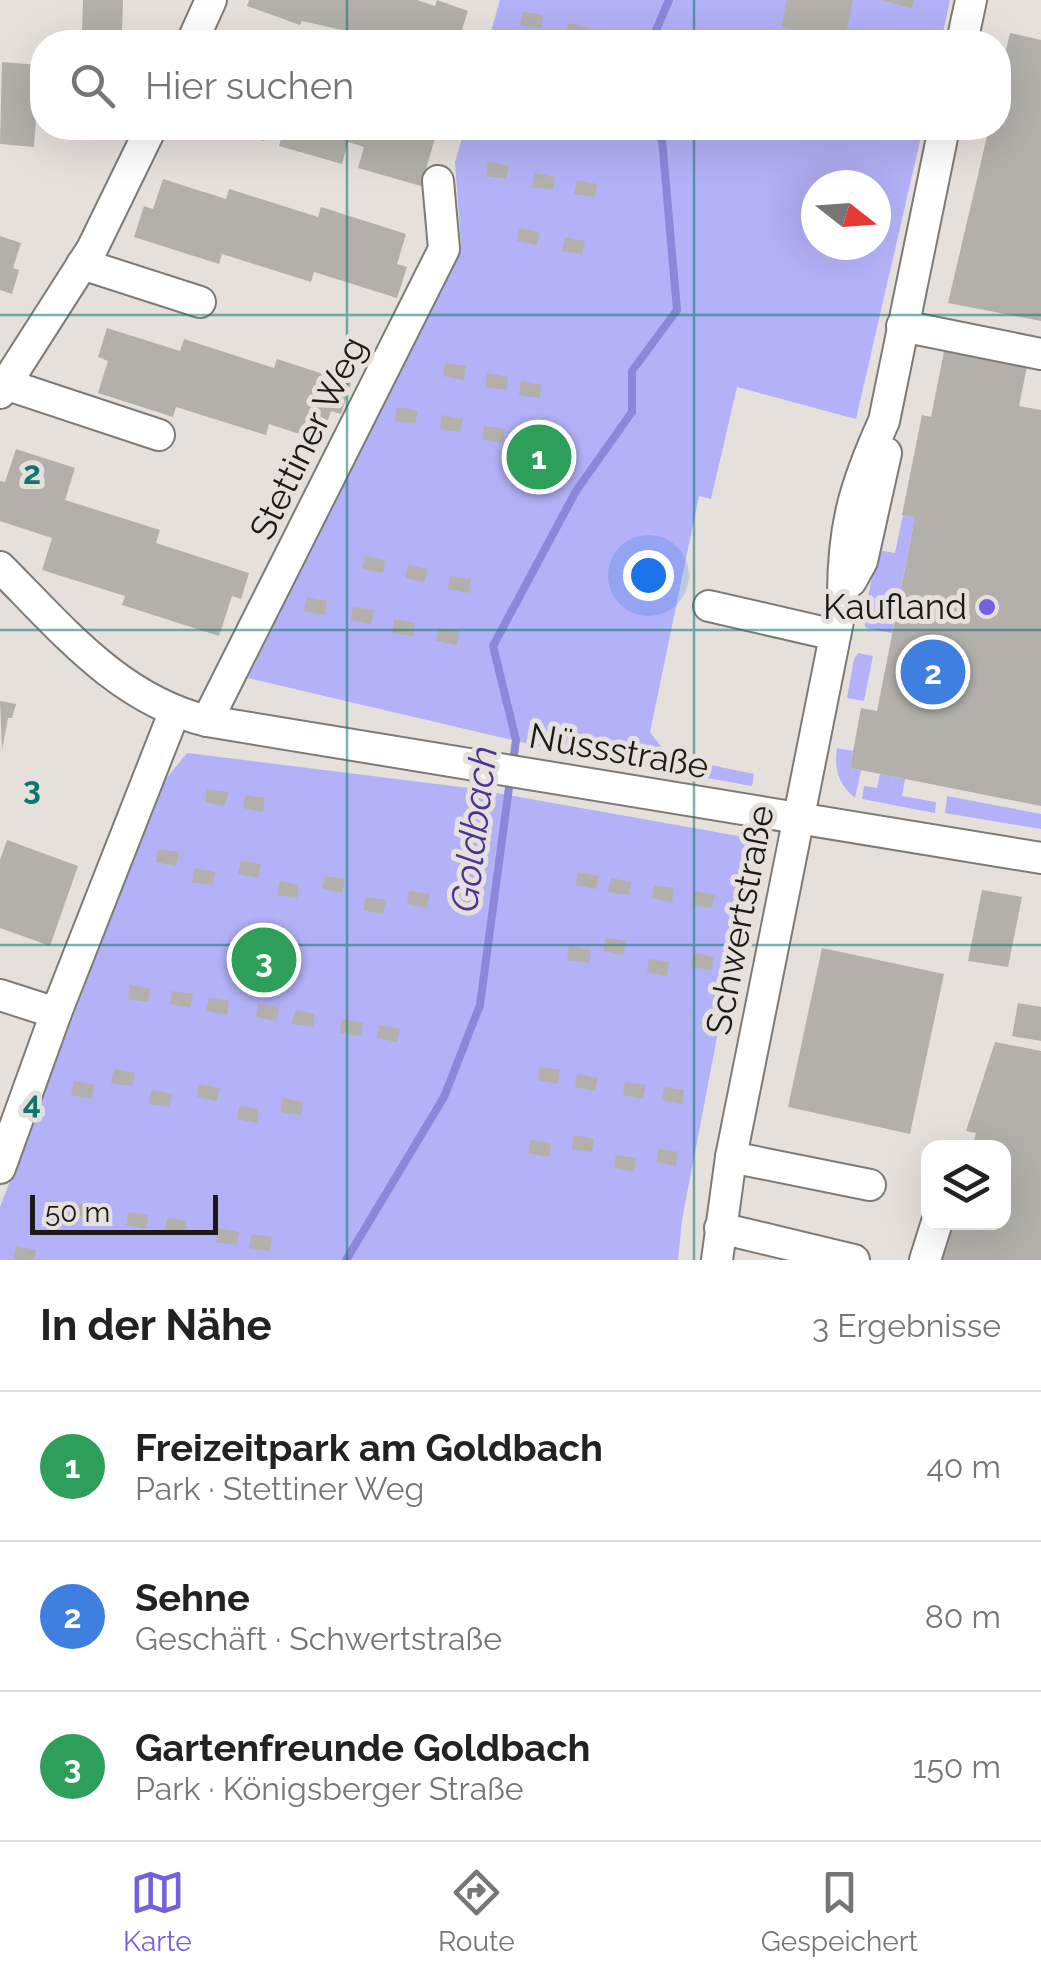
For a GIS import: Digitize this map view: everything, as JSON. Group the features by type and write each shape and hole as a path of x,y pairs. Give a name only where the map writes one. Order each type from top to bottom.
{"street":[{"path":"198,30 212,0"},
{"path":"964,30 970,0"},
{"path":"145,140 82,264 3,389 159,435"},
{"name":"Schwertstraße","path":"717,1260 731,1157 798,818 843,596 862,562 889,437 884,421 941,140"},
{"name":"Stettiner Weg","path":"207,721 444,249 438,181"},
{"path":"82,264 200,302"},
{"path":"902,326 1041,354"},
{"name":"Nüssstraße","path":"0,567 97,665 174,713 1041,858"},
{"path":"709,606 835,634"},
{"path":"0,1168 174,713"},
{"path":"0,994 56,1014"},
{"path":"731,1157 870,1184"},
{"path":"720,1228 854,1260"},
{"path":"925,1260 934,1230"}],"shaded area":[{"path":"500,0 950,0 944,30 491,30"},
{"path":"461,140 920,140 856,419 737,387 711,499 699,496 650,732 668,756 754,774 752,786 563,752 248,678 461,245 455,162"},
{"path":"903,515 915,517 892,633 866,628 863,620 878,550 895,553"},
{"path":"858,653 873,656 864,701 847,698"},
{"path":"837,748 853,751 850,768 861,770 855,798 839,776"},
{"path":"187,753 469,788 755,839 682,1220 678,1260 0,1260 0,1207 162,784"},
{"path":"880,774 905,779 902,796 936,802 935,813 862,799 864,786 877,788"},
{"path":"947,796 1041,814 1041,829 945,813"}],"building":[{"path":"83,0 123,0 122,30 82,30"},
{"path":"249,0 417,0 435,6 437,0 468,11 462,30 341,30 302,21 300,25 247,6"},
{"path":"787,0 853,0 847,30 781,27"},
{"path":"881,0 914,0 912,8"},
{"path":"523,12 543,15 541,29 520,25"},
{"path":"568,23 589,27 588,30 567,30"},
{"path":"1011,33 1041,40 1041,321 948,303 986,140 1011,140"},
{"path":"2,62 30,64 30,140 35,140 34,147 0,144"},
{"path":"281,140 434,140 421,186 358,168 364,147 348,142 342,164 279,146"},
{"path":"488,162 509,166 506,179 486,176"},
{"path":"535,173 555,177 553,190 532,187"},
{"path":"163,179 226,199 229,189 318,217 321,207 406,234 397,264 407,267 397,298 314,272 311,282 222,254 219,264 134,237 144,206 153,209"},
{"path":"577,180 597,184 595,197 574,194"},
{"path":"519,228 539,232 537,245 517,241"},
{"path":"0,236 21,243 13,268 19,270 12,294 0,290"},
{"path":"565,237 585,241 582,254 562,251"},
{"path":"107,328 180,351 184,339 274,368 277,359 351,383 341,414 331,411 321,441 269,424 266,435 176,407 173,417 98,393 108,361 98,357"},
{"path":"945,346 1028,362 1019,406 1041,410 1041,806 850,768 861,708 877,711 915,517 902,515 922,415 931,417"},
{"path":"445,363 466,366 464,380 443,376"},
{"path":"487,373 508,377 506,390 485,387"},
{"path":"521,381 542,385 539,398 519,395"},
{"path":"397,407 418,411 415,424 395,421"},
{"path":"442,415 463,419 460,432 440,429"},
{"path":"484,426 505,429 503,443 482,439"},
{"path":"16,449 75,468 65,500 160,530 156,543 249,573 241,599 232,596 219,636 122,605 125,596 42,570 52,538 0,521 0,481 5,482"},
{"path":"365,556 385,560 383,573 362,569"},
{"path":"408,565 428,569 425,582 405,578"},
{"path":"450,576 471,579 469,593 448,589"},
{"path":"307,597 327,601 325,615 304,611"},
{"path":"353,607 374,610 371,624 351,620"},
{"path":"394,619 415,623 413,636 392,633"},
{"path":"439,628 459,631 457,645 436,641"},
{"path":"0,701 16,704 12,718 8,718 2,750"},
{"path":"207,789 228,792 225,806 205,802"},
{"path":"245,795 265,798 263,812 243,808"},
{"path":"7,840 78,866 50,946 0,928 0,860"},
{"path":"158,849 179,852 176,866 156,862"},
{"path":"241,861 261,864 258,878 238,874"},
{"path":"194,868 215,872 212,885 192,882"},
{"path":"578,872 599,876 596,889 576,885"},
{"path":"325,876 345,879 342,893 322,889"},
{"path":"611,878 631,882 629,895 608,892"},
{"path":"279,881 299,885 297,898 277,895"},
{"path":"654,885 674,888 672,902 652,898"},
{"path":"982,890 1022,897 1008,967 968,961"},
{"path":"409,891 430,894 427,908 407,904"},
{"path":"695,891 715,895 712,908 692,905"},
{"path":"366,897 386,900 383,914 363,910"},
{"path":"606,938 626,941 623,955 603,951"},
{"path":"569,946 591,950 589,963 567,960"},
{"path":"822,948 944,974 910,1134 788,1107"},
{"path":"694,953 714,957 712,970 691,967"},
{"path":"649,959 669,962 667,976 647,972"},
{"path":"130,985 151,989 148,1002 128,999"},
{"path":"172,991 193,994 190,1008 170,1004"},
{"path":"209,998 229,1001 227,1015 206,1011"},
{"path":"1018,1003 1041,1007 1041,1041 1012,1036"},
{"path":"258,1004 279,1007 276,1021 256,1017"},
{"path":"295,1010 315,1014 313,1027 292,1024"},
{"path":"342,1019 363,1023 361,1036 340,1033"},
{"path":"379,1025 400,1029 397,1042 377,1038"},
{"path":"995,1042 1041,1051 1041,1260 941,1260 949,1230 1011,1230 1011,1140 974,1140 976,1133 966,1131"},
{"path":"540,1067 560,1070 558,1084 538,1080"},
{"path":"114,1069 135,1073 132,1086 111,1083"},
{"path":"577,1074 598,1078 595,1091 575,1087"},
{"path":"74,1081 95,1085 92,1099 71,1095"},
{"path":"625,1082 646,1085 643,1099 623,1095"},
{"path":"199,1084 220,1088 217,1101 197,1097"},
{"path":"664,1087 684,1090 682,1104 662,1100"},
{"path":"151,1090 172,1094 169,1107 149,1104"},
{"path":"283,1098 303,1102 301,1115 281,1112"},
{"path":"239,1106 259,1109 257,1123 237,1119"},
{"path":"574,1135 594,1139 592,1152 572,1149"},
{"path":"530,1140 551,1143 549,1157 528,1153"},
{"path":"658,1149 678,1152 676,1166 656,1162"},
{"path":"616,1155 636,1158 634,1172 614,1168"},
{"path":"47,1200 68,1204 66,1217 45,1214"},
{"path":"79,1203 100,1206 97,1220 77,1216"},
{"path":"128,1212 148,1215 146,1229 126,1225"},
{"path":"167,1218 187,1221 185,1235 164,1231"},
{"path":"218,1228 239,1232 236,1245 216,1242"},
{"path":"252,1234 272,1237 270,1251 249,1248"},
{"path":"16,1246 36,1250 34,1260 13,1260"}],"waterway":[{"name":"Goldbach","path":"656,30 669,0"},
{"name":"Goldbach","path":"513,762 516,740 493,646 576,491 632,412 632,371 677,310 662,140"},
{"name":"Goldbach","path":"346,1260 444,1097 480,1005 510,780"}],"place":[{"name":"Freizeitpark am Goldbach","path":"539,457"},
{"name":"Kaufland","path":"987,607"},
{"name":"Sehne","path":"933,672"},
{"name":"Gartenfreunde Goldbach","path":"264,960"}]}
